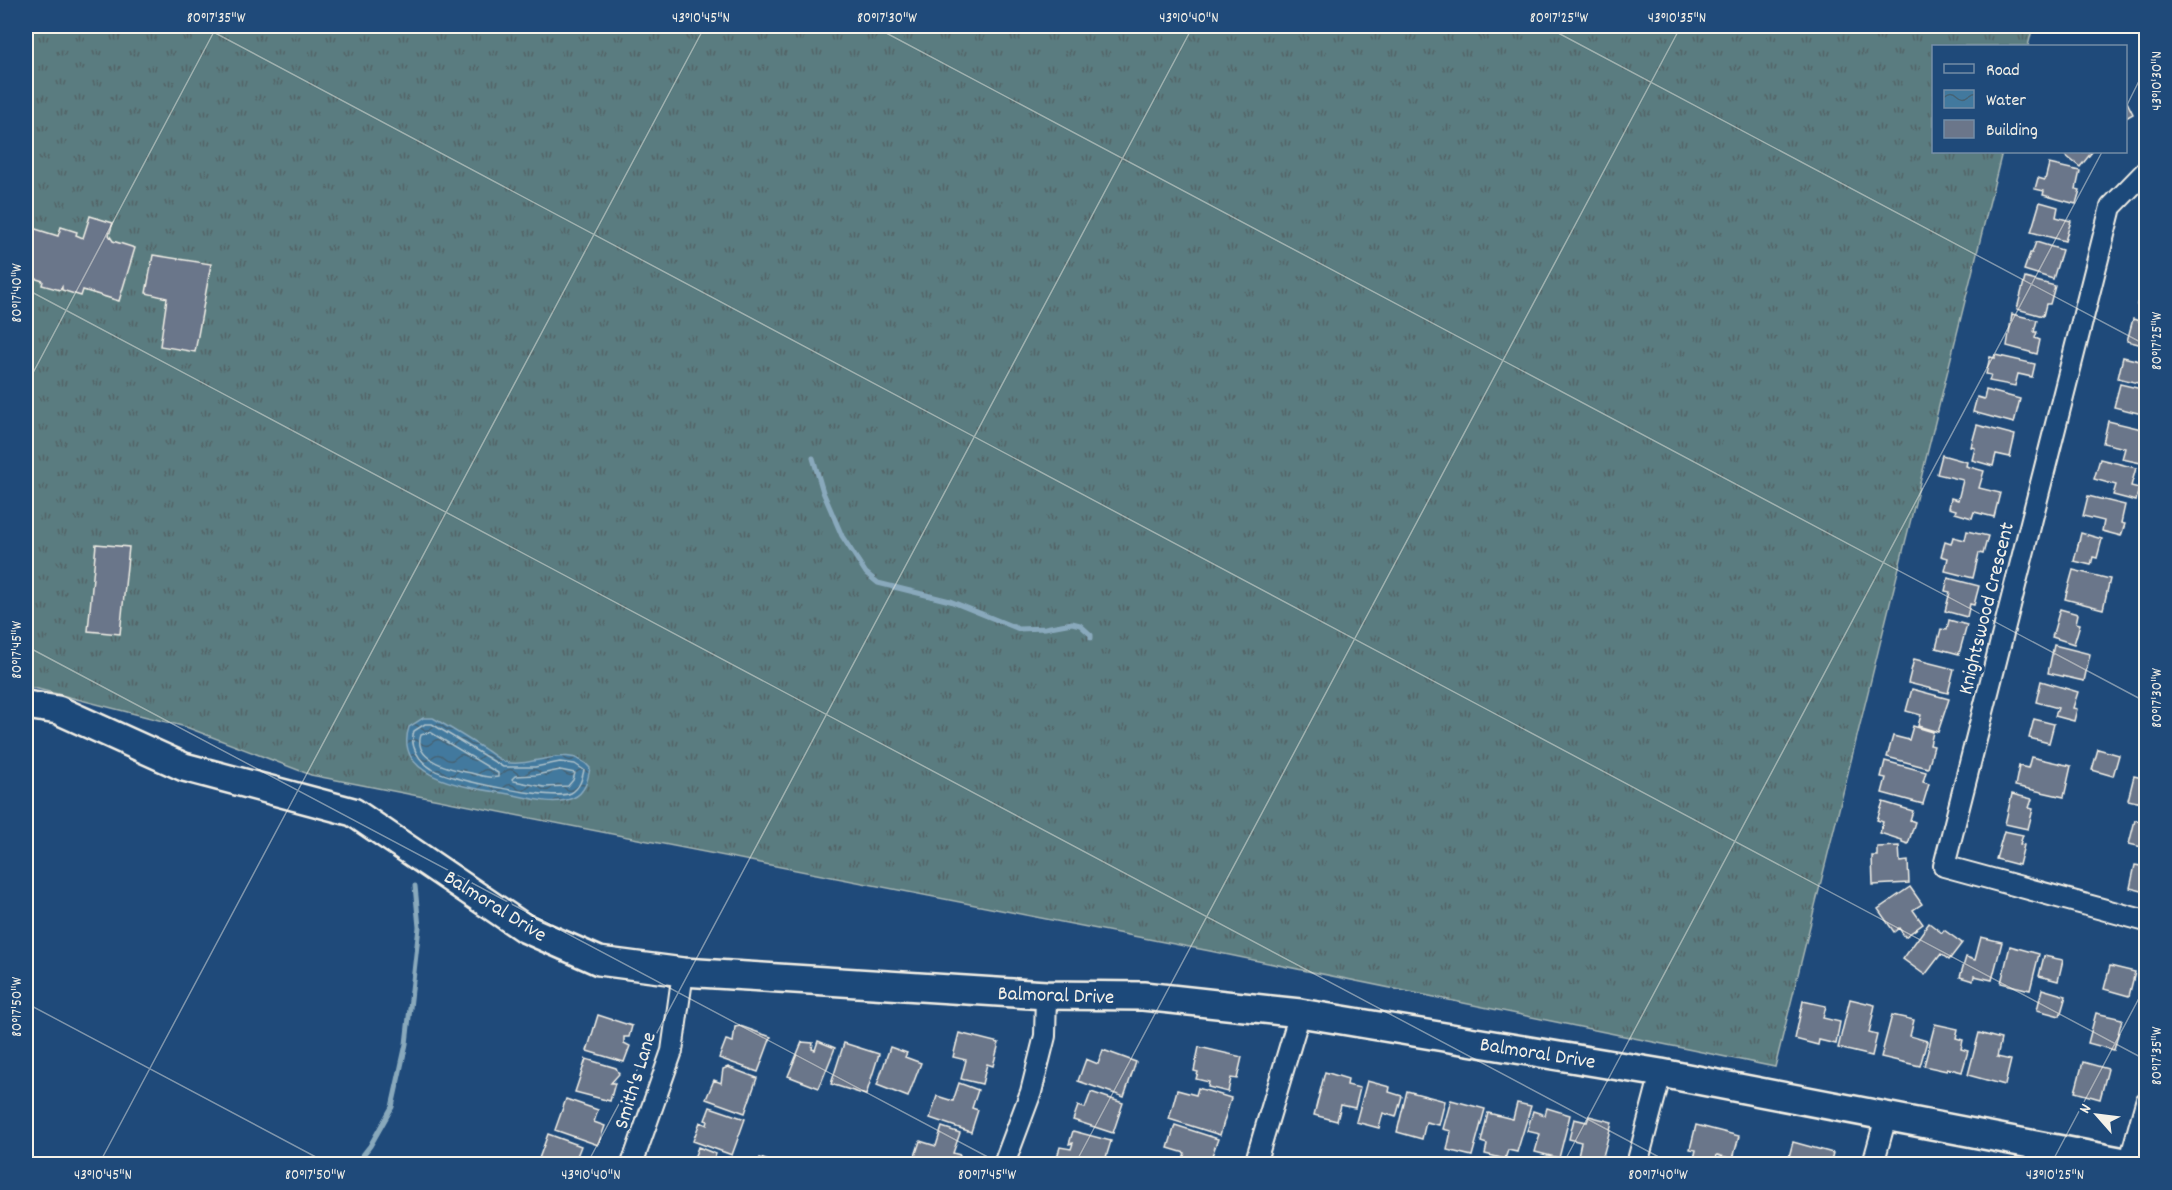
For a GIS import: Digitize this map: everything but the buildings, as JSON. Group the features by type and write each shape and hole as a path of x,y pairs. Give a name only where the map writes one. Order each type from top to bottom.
{"street":[{"name":"Knightswood Crescent","path":"2146,171 2111,207 1944,866 2146,921"},
{"name":"Balmoral Drive","path":"26,705 58,710 184,767 353,812 524,928 599,961 683,972 1046,995 1143,996 1300,1013 1661,1073 2131,1164"},
{"name":"Smith's Lane","path":"633,1164 672,1051 683,972"},
{"path":"1004,1164 1031,1092 1045,1036 1046,995"},
{"path":"1255,1164 1300,1013"},
{"path":"1637,1164 1661,1073"},
{"path":"2131,1164 2146,1102"},
{"path":"1873,1164 1886,1117"}],"green space":[{"path":"26,26 2033,26 2028,45 1932,45 1932,153 2002,153 1775,1067 1210,951 311,775 186,727 26,686"}],"water":[{"path":"423,718 433,718 505,762 516,763 572,757 590,768 585,786 573,798 549,801 476,789 439,778 424,770 413,759 407,745 409,727"}],"waterway":[{"path":"813,458 823,492 842,536 866,573 878,583 950,601 1019,629 1045,628 1072,623 1080,625 1091,635 1091,638"},
{"path":"356,1164 370,1146 392,1107 406,1044 419,927 415,886"}]}
